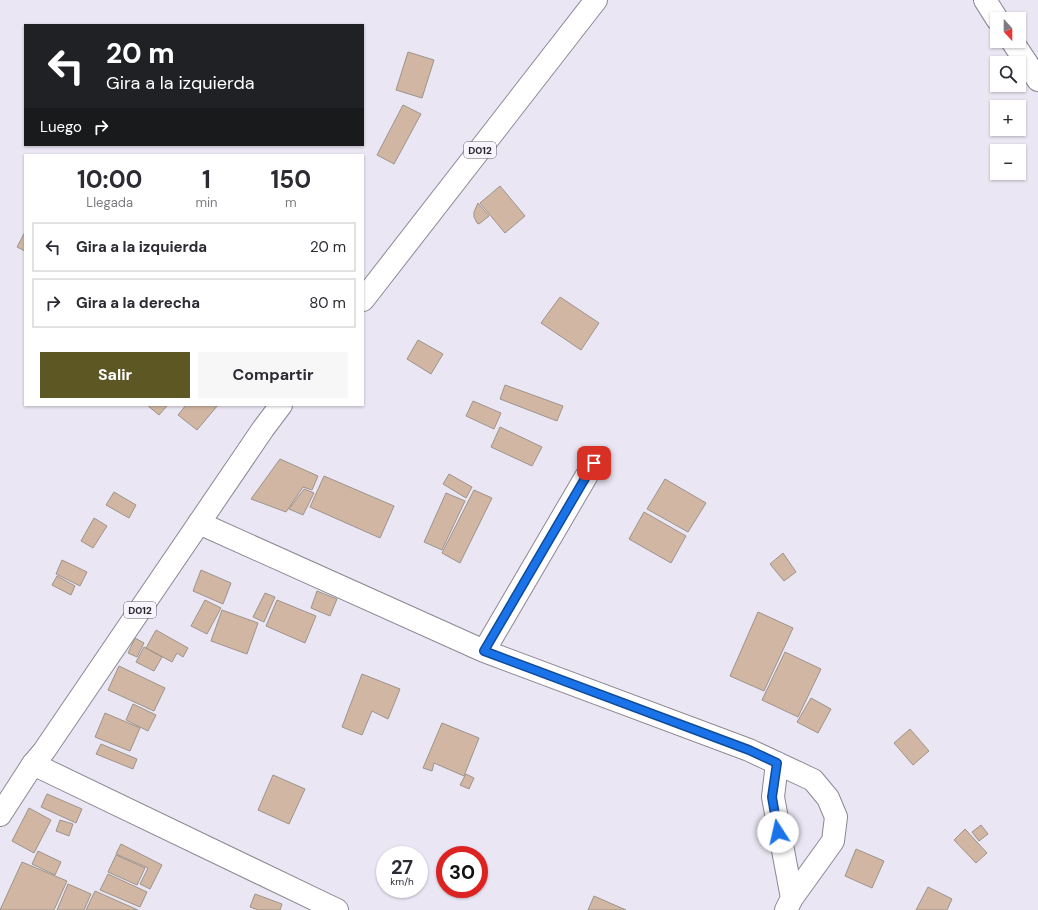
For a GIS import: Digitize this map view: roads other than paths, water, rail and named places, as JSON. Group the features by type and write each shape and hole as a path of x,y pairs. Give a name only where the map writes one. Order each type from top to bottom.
{"street":[{"name":"D012","path":"364,299 596,0"},
{"path":"985,0 993,12"},
{"path":"1017,48 1038,80"},
{"name":"D012","path":"0,815 33,764 49,745 263,429 280,406"},
{"path":"484,651 594,463"},
{"path":"199,523 484,651 742,748 812,780 828,798 836,817 833,841 789,904"},
{"path":"777,763 772,797 789,904"},
{"path":"33,764 337,910"}]}
